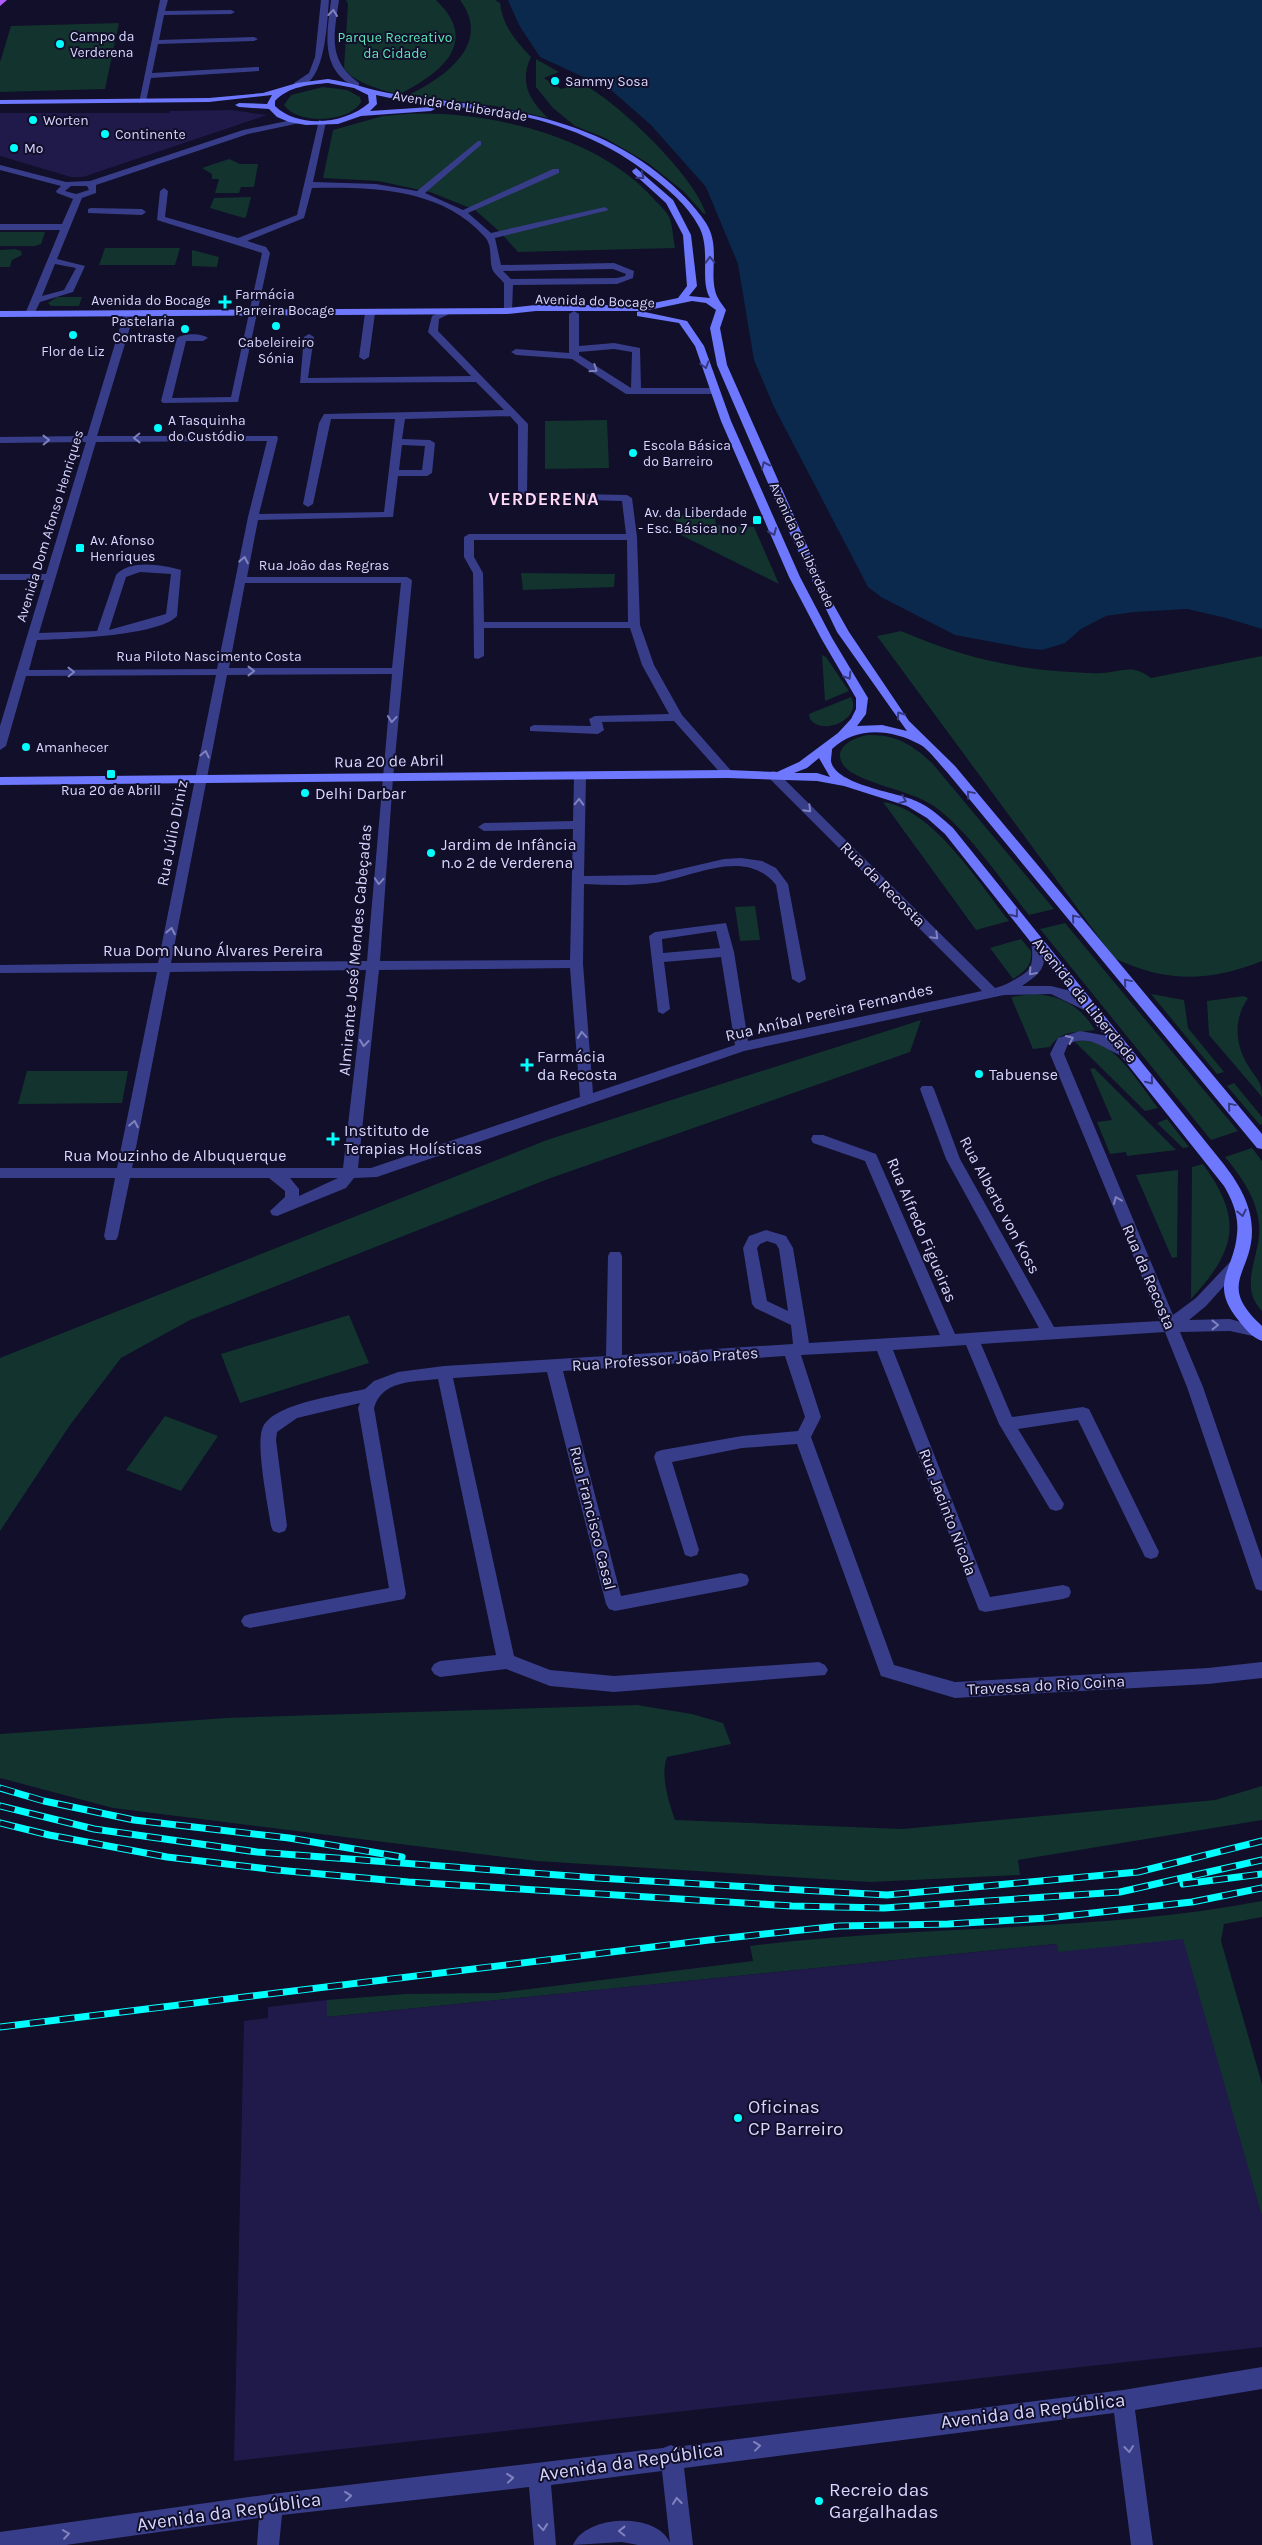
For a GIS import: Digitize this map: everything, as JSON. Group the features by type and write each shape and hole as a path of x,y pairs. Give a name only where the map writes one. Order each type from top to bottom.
{"main road":[{"path":"0,4 3,0"},
{"name":"Avenida da Liberdade","path":"285,89 297,85 328,82 356,86 391,96 512,112 562,125 622,151 673,189 703,225 711,254 710,291 718,312 715,328 722,365 812,573 843,632 905,723 933,750 1262,1144"},
{"path":"0,102 237,99 285,89"},
{"path":"273,109 271,100 285,89"},
{"path":"362,114 373,104 372,94 367,90"},
{"path":"0,107 226,105 273,109 297,121"},
{"name":"Avenida da Liberdade","path":"297,121 322,122 351,118 362,114 418,108 462,110 516,118 573,136 620,160 642,176 670,202 687,235 692,286 678,301"},
{"name":"Avenida do Bocage","path":"0,314 509,311 536,308 644,308 678,301 704,300 718,312 703,323 681,322 634,313 535,314 509,311"},
{"path":"678,301 667,308 667,311 681,322"},
{"name":"Avenida da Liberdade","path":"681,322 695,333 714,391 779,547 822,632 862,698 863,709 858,719 826,748 824,764 830,772 856,787 897,797 924,810 938,820 1211,1156 1236,1192 1244,1218 1245,1234 1242,1250 1231,1278 1232,1298 1237,1309 1261,1334"},
{"name":"Avenida da Liberdade","path":"843,734 866,728 883,729 908,736 933,750"},
{"name":"Rua 20 de Abril","path":"776,775 803,764 826,748"},
{"name":"Rua 20 de Abril","path":"0,781 728,774 817,777 856,787"}],"street":[{"path":"142,101 164,0"},
{"path":"297,85 312,74 319,56 325,0"},
{"path":"335,0 331,34 332,62 343,77 356,86"},
{"path":"160,13 231,12"},
{"path":"154,42 254,39"},
{"path":"147,76 256,69"},
{"path":"246,132 268,119 273,109"},
{"path":"91,184 94,191 78,196 62,193 61,188 66,185 79,182 91,184 246,132 297,121"},
{"path":"240,241 301,216 322,122"},
{"path":"419,194 478,143"},
{"path":"0,167 66,185"},
{"path":"462,213 556,171"},
{"path":"309,185 348,184 419,194 446,204 462,213 490,236 495,252 496,268 509,282 509,311"},
{"path":"164,191 160,218 240,241 263,249 266,253 235,400 166,400 182,338 202,338"},
{"path":"30,314 78,196"},
{"path":"490,236 605,210"},
{"path":"91,211 142,212"},
{"path":"0,227 67,227"},
{"path":"36,300 68,292 81,266 53,260"},
{"path":"496,268 614,266 631,272 629,278 617,281 509,282"},
{"path":"448,312 435,318 433,332 523,424 522,496 627,498 632,536 634,625 648,665 677,717 728,774"},
{"path":"364,357 370,313"},
{"name":"Avenida Dom Afonso Henriques","path":"0,746 129,314"},
{"path":"574,314 574,354"},
{"path":"309,337 303,381 479,379"},
{"path":"574,354 582,348 629,348 637,350 636,390"},
{"path":"516,352 574,354 626,390 714,391"},
{"path":"308,504 324,423 328,416 511,413"},
{"path":"252,517 389,515 400,416"},
{"name":"Rua Júlio Diniz","path":"92,439 273,438 252,517 224,671 200,779 125,1172 111,1236"},
{"path":"0,440 92,439"},
{"path":"393,473 426,473 430,442 396,442"},
{"path":"478,656 478,573 469,557 469,537 632,536"},
{"path":"33,637 102,634 164,620 171,616 179,576 177,572 169,570 132,570 120,575 102,634"},
{"path":"0,577 51,577"},
{"name":"Rua João das Regras","path":"240,580 407,580"},
{"name":"Almirante José Mendes Cabeçadas","path":"350,1173 372,966 396,671 407,580"},
{"path":"478,625 634,625"},
{"name":"Rua Piloto Nascimento Costa","path":"22,673 396,671"},
{"path":"534,729 598,730 595,719 677,717"},
{"name":"Rua da Recosta","path":"776,775 998,993"},
{"path":"580,776 576,964 588,1100"},
{"path":"484,827 578,825"},
{"path":"579,880 640,880 667,877 736,861 759,864 778,876 782,884 799,979"},
{"path":"663,1009 655,936 721,926 742,1047"},
{"path":"998,993 1022,982 1035,971 1039,957 1037,941"},
{"path":"658,958 727,952"},
{"name":"Rua Dom Nuno Álvares Pereira","path":"0,969 576,964"},
{"path":"998,993 1051,990 1062,993 1092,1008"},
{"name":"Rua Aníbal Pereira Fernandes","path":"350,1173 372,1173 742,1047 998,993"},
{"name":"Rua da Recosta","path":"1128,1053 1102,1038 1084,1035 1063,1041 1056,1054 1196,1387 1262,1584"},
{"name":"Rua Alberto von Koss","path":"927,1089 953,1159 1050,1334"},
{"name":"Rua Alfredo Figueiras","path":"818,1138 871,1158 950,1340"},
{"name":"Rua Mouzinho de Albuquerque","path":"0,1173 350,1173"},
{"path":"269,1173 284,1180 292,1189 292,1199 277,1211 341,1184 350,1173"},
{"path":"691,1550 662,1457 742,1442 803,1437 813,1418 797,1349 796,1321 786,1248 780,1240 766,1235 754,1240 750,1248 760,1304 796,1321"},
{"path":"614,1362 615,1256"},
{"path":"1170,1326 1207,1296 1235,1266"},
{"name":"Rua Professor João Prates","path":"279,1526 268,1440 270,1429 281,1419 293,1413 370,1394 380,1385 398,1378 444,1372 1170,1326 1230,1325 1261,1334"},
{"path":"972,1339 1007,1424 1056,1504"},
{"name":"Rua Jacinto Nicola","path":"883,1345 985,1605 1063,1592"},
{"name":"Rua Francisco Casal","path":"554,1366 615,1604 741,1580"},
{"path":"444,1372 506,1661"},
{"path":"250,1621 398,1594 366,1408 370,1394"},
{"path":"1007,1424 1083,1413 1151,1552"},
{"name":"Travessa do Rio Coina","path":"803,1437 887,1671 955,1690 1208,1676 1262,1670"},
{"path":"440,1669 506,1661 550,1678 614,1684 819,1670"},
{"name":"Avenida da República","path":"0,2543 271,2505 539,2475 671,2456 1123,2401 1262,2378"},
{"path":"1123,2401 1142,2545"},
{"path":"671,2456 682,2545"},
{"path":"539,2475 545,2545"},
{"path":"268,2545 271,2505"},
{"path":"584,2545 591,2539 613,2531 635,2531 660,2545"}],"green space":[{"name":"Parque Recreativo da Cidade","path":"346,0 436,0 449,16 455,30 455,43 450,55 429,76 400,94 378,89 361,82 344,68 348,4"},
{"name":"Parque Recreativo da Cidade","path":"460,0 495,0 500,3 507,26 531,57 526,75 526,83 531,97 548,118 495,106 408,95 422,88 449,69 460,58 468,45 471,31 469,16"},
{"name":"Campo da Verderena","path":"119,23 105,89 0,92 0,62 11,26"},
{"path":"536,59 559,72 544,78 561,89 581,83 596,92 633,122 653,141 687,180 699,198 706,214 683,191 648,163 605,138 575,126 553,108 536,87"},
{"path":"323,87 347,90 360,97 361,102 355,109 346,114 323,119 300,116 284,105 291,95"},
{"path":"437,114 504,122 571,142 601,157 629,175 652,197 669,217 675,248 518,252 500,232 475,210 430,192 378,181 323,178 333,130 383,116"},
{"path":"229,159 240,164 258,164 254,187 241,187 239,193 215,193 219,179 212,179 212,174 202,168"},
{"path":"251,197 246,217 244,218 210,208 214,198"},
{"path":"0,232 45,232 41,244 35,246 0,246"},
{"path":"105,248 180,248 175,265 99,265"},
{"path":"15,249 21,251 22,255 12,260 10,267 0,267 0,250"},
{"path":"192,250 219,257 217,267 192,266"},
{"path":"57,297 82,297 79,306 51,306 48,303"},
{"path":"607,420 609,468 545,469 545,421"},
{"path":"672,515 718,515 718,518 715,518 716,525 754,527 779,584 677,533 676,520 673,520"},
{"path":"521,573 615,574 614,587 523,590"},
{"path":"901,631 964,654 1005,664 1089,673 1132,670 1144,673 1151,678 1262,656 1262,961 1224,973 1188,977 1152,972 1114,958 877,636"},
{"path":"822,655 826,657 849,691 825,701"},
{"path":"851,697 853,705 851,712 840,723 824,726 816,724 810,719 809,714"},
{"path":"868,735 887,736 903,742 918,751 932,763 1054,909 1029,915 968,838 941,811 927,802 867,780 847,769 840,757 843,747 852,740"},
{"path":"883,802 902,808 920,818 937,833 969,868 1009,921 976,930"},
{"path":"755,906 760,940 740,941 735,907"},
{"path":"1065,923 1238,1131 1211,1140 1040,929"},
{"path":"1021,939 1031,951 1031,961 1024,971 1013,979 990,948"},
{"path":"1030,994 1050,996 1068,1003 1083,1014 1095,1030 1065,1035 1055,1041 1050,1047 1033,1049 1011,997"},
{"path":"1151,994 1184,1000 1188,1028 1224,1072 1217,1074"},
{"path":"1244,996 1248,998 1243,1006 1238,1024 1239,1041 1244,1059 1260,1084 1262,1097 1209,1035 1207,1001"},
{"path":"921,1020 910,1052 548,1179 190,1320 121,1358 70,1425 0,1531 0,1358 547,1140"},
{"path":"1083,1040 1105,1047 1116,1055 1135,1076 1158,1108 1145,1111 1075,1042"},
{"path":"1094,1068 1176,1150 1127,1156 1126,1152 1110,1154 1097,1122 1112,1120 1090,1069"},
{"path":"27,1071 128,1071 122,1103 18,1104"},
{"path":"1234,1083 1262,1117 1262,1124 1260,1125 1227,1086"},
{"path":"1167,1119 1189,1147 1183,1148 1157,1123"},
{"path":"1252,1148 1262,1161 1262,1311 1251,1291 1252,1269 1259,1236 1258,1215 1247,1188 1225,1157"},
{"path":"1203,1164 1224,1201 1229,1218 1229,1233 1226,1249 1218,1265 1191,1299 1192,1167"},
{"path":"1178,1170 1177,1257 1172,1258 1136,1175"},
{"path":"349,1315 369,1363 240,1403 221,1354"},
{"path":"165,1416 218,1436 181,1491 126,1470"},
{"path":"637,1705 692,1714 723,1723 731,1744 667,1757 664,1772 665,1781 675,1820 902,1829 1215,1800 1262,1786 1262,1820 1018,1860 1020,1875 870,1882 537,1861 113,1808 0,1778 0,1734 226,1718"},
{"path":"1262,1901 1262,1917 1224,1924 1221,1941 1262,2084 1262,2216 1058,1952 1056,1944 327,2017 327,2000 406,1994 497,1993 753,1961 750,1946 878,1934 1071,1924 1198,1911"}],"water":[{"path":"508,0 1262,0 1262,629 1187,609 1134,612 1106,616 1081,629 1065,643 1042,650 955,635 881,597 868,587 774,407 754,360 738,264 706,187 651,125 611,90 540,57 519,25"}],"building":[{"name":"Continente","path":"231,110 267,115 83,177 71,177 0,156 0,113 169,113 170,111"},
{"name":"Oficinas CP Barreiro","path":"1183,1939 1262,2216 1262,2347 234,2461 244,2021 268,2018 268,2007 327,2000 327,2017 1056,1944 1058,1952"}],"railway":[{"path":"0,1788 44,1801 134,1820 289,1838 402,1857"},
{"path":"0,1806 94,1829 257,1852 598,1878 887,1895 1138,1872 1262,1841"},
{"path":"0,1823 49,1835 167,1857 277,1870 408,1882 792,1906 884,1908 1120,1892 1262,1860"},
{"path":"1183,1884 1262,1874"},
{"path":"0,2027 709,1940 839,1926 948,1924 1047,1918 1192,1902 1262,1888"}],"place":[{"name":"Campo da Verderena","path":"60,44"},
{"name":"Sammy Sosa","path":"555,81"},
{"name":"Worten","path":"33,120"},
{"name":"Continente","path":"105,134"},
{"name":"Mo","path":"14,148"},
{"name":"Farmácia Parreira Bocage","path":"225,302"},
{"name":"Cabeleireiro Sónia","path":"276,326"},
{"name":"Pastelaria Contraste","path":"185,329"},
{"name":"Flor de Liz","path":"73,335"},
{"name":"A Tasquinha do Custódio","path":"158,428"},
{"name":"Escola Básica do Barreiro","path":"633,453"},
{"name":"Av. da Liberdade - Esc. Básica nº 7","path":"757,520"},
{"name":"Av. Afonso Henriques","path":"80,548"},
{"name":"Amanhecer","path":"26,747"},
{"name":"Rua 20 de Abrill","path":"111,774"},
{"name":"Delhi Darbar","path":"305,793"},
{"name":"Jardim de Infância n.º 2 de Verderena","path":"431,853"},
{"name":"Farmácia da Recosta","path":"527,1065"},
{"name":"Tabuense","path":"979,1074"},
{"name":"Instituto de Terapias Holísticas","path":"333,1139"},
{"name":"Oficinas CP Barreiro","path":"738,2118"},
{"name":"Recreio das Gargalhadas","path":"819,2501"}],"district":[{"name":"VERDERENA","path":"544,499"}]}
